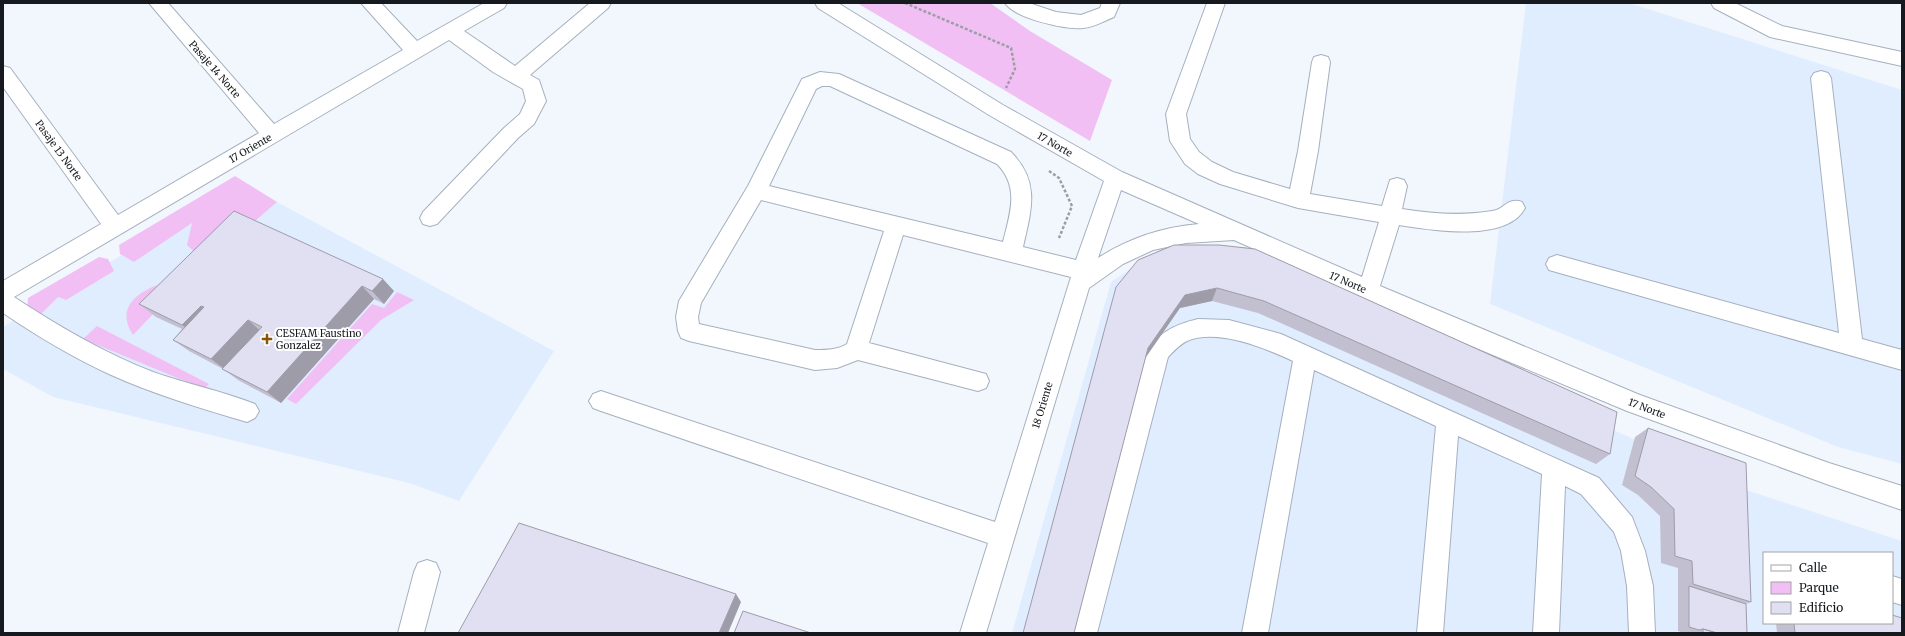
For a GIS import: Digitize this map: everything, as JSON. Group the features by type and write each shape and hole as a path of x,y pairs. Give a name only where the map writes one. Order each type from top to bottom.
{"street":[{"name":"Pasaje 14 Norte","path":"158,3 272,135"},
{"path":"370,3 415,51"},
{"name":"17 Oriente","path":"3,292 498,3"},
{"path":"516,76 602,3"},
{"name":"17 Norte","path":"824,3 996,110 1115,178 1236,233 1465,333 1636,404 1829,474 1902,498"},
{"path":"1014,3 1020,7 1058,19 1082,22 1109,8"},
{"path":"1216,3 1176,114 1180,142 1192,158 1204,168 1227,178 1298,200 1391,214 1436,223 1465,223 1499,218 1515,208"},
{"path":"1720,3 1777,32 1902,59"},
{"path":"430,218 511,133 527,119 536,101 532,85 500,67 450,31"},
{"path":"1298,200 1308,151 1321,62"},
{"name":"Pasaje 13 Norte","path":"3,73 115,227"},
{"path":"1821,78 1852,347"},
{"path":"896,225 856,350 847,356 833,360 815,360 689,331 687,317 690,301 756,191 809,84 820,79 832,79 1004,158 1016,172 1021,189 1021,203 1010,253"},
{"name":"18 Oriente","path":"973,633 1082,276 1115,178"},
{"path":"1368,290 1386,237 1397,186"},
{"path":"756,191 1010,253 1082,276 1126,251 1154,239 1193,232 1236,233"},
{"path":"1556,264 1902,360"},
{"path":"3,300 30,319 82,350 133,374 188,394 247,411"},
{"path":"1084,633 1153,367 1160,351 1172,338 1190,330 1215,328 1246,332 1273,341 1554,468 1590,486 1623,525 1633,551 1640,586 1642,633"},
{"path":"856,350 978,381"},
{"path":"1255,633 1305,355"},
{"path":"601,401 1002,536"},
{"path":"1430,633 1448,420"},
{"path":"1546,633 1554,468"},
{"path":"411,633 427,572"}],"shaded area":[{"path":"1526,3 1629,3 1902,90 1902,464 1838,447 1490,304"},
{"name":"CESFAM Faustino Gonzalez","path":"243,181 277,202 554,351 459,501 409,483 53,397 3,369 3,327"},
{"path":"1221,247 1734,486 1902,541 1902,633 1012,633 1111,282 1160,249"}],"green space":[{"path":"857,3 990,3 1030,31 1112,80 1090,141"},
{"path":"235,176 277,202 255,221 249,217 203,260 187,245 192,223 134,262 120,254 119,245"},
{"path":"99,257 108,259 114,271 66,300 58,297 39,316 27,313 28,298"},
{"path":"173,280 184,282 133,335 128,324 127,314 129,305 143,292 152,287"},
{"path":"397,292 414,300 381,320 296,404 287,399 372,304 384,308"},
{"path":"97,326 209,384 204,389 83,339"}],"building":[{"path":"234,211 383,279 372,291 362,286 267,392 222,369 262,327 248,320 211,359 173,340 204,307 201,306 182,325 139,304"},
{"path":"1174,245 1219,245 1255,249 1617,412 1610,454 1264,301 1217,288 1185,295 1148,348 1074,633 1023,633 1116,287 1138,260"},
{"path":"1648,428 1746,463 1751,602 1693,584 1692,561 1675,556 1674,509 1651,487 1635,476"},
{"path":"519,523 736,594 719,633 458,633"},
{"path":"1689,586 1746,604 1747,633 1717,633 1689,627"},
{"path":"743,611 811,633 734,633"},
{"path":"1893,615 1902,618 1902,633 1795,633 1794,624 1893,624"},
{"path":"1703,629 1717,633 1703,633"}],"place":[{"name":"CESFAM Faustino Gonzalez","path":"267,339"}]}
